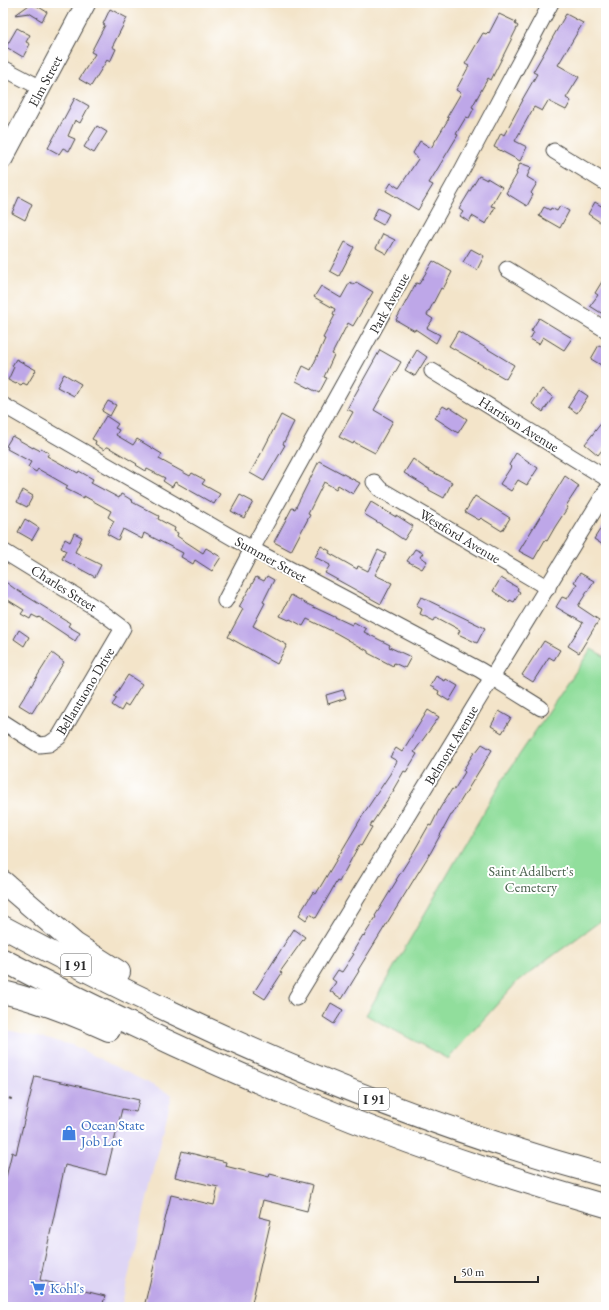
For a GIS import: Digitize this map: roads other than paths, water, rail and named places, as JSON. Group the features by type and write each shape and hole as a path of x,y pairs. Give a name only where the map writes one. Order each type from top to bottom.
{"highway":[{"path":"3,882 75,944 131,980 150,1002"},
{"name":"I 91","path":"3,927 150,1002 259,1052 360,1094 494,1142 606,1176"},
{"name":"I 91","path":"3,960 104,1012 201,1057 314,1106 399,1138 509,1176 606,1206"},
{"path":"3,992 61,1009 157,1050 177,1055 201,1057"}],"main road":[{"name":"Elm Street","path":"3,159 86,3"}],"street":[{"name":"Park Avenue","path":"225,601 252,549 462,170 550,3"},
{"path":"3,68 41,88"},
{"path":"554,151 606,183"},
{"path":"507,269 606,330"},
{"name":"Harrison Avenue","path":"432,371 606,478"},
{"name":"Summer Street","path":"3,405 252,549 474,666 541,708"},
{"name":"Westford Avenue","path":"374,482 380,489 548,588"},
{"name":"Belmont Avenue","path":"296,998 606,491"},
{"name":"Charles Street","path":"3,551 99,610 123,628"},
{"name":"Bellantuono Drive","path":"3,722 39,745 49,744 59,737 123,628"}],"place":[{"name":"Ocean State Job Lot","path":"69,1133"},
{"name":"Kohl's","path":"38,1288"}],"park label":[{"name":"Saint Adalbert's Cemetery","path":"531,880"}]}
